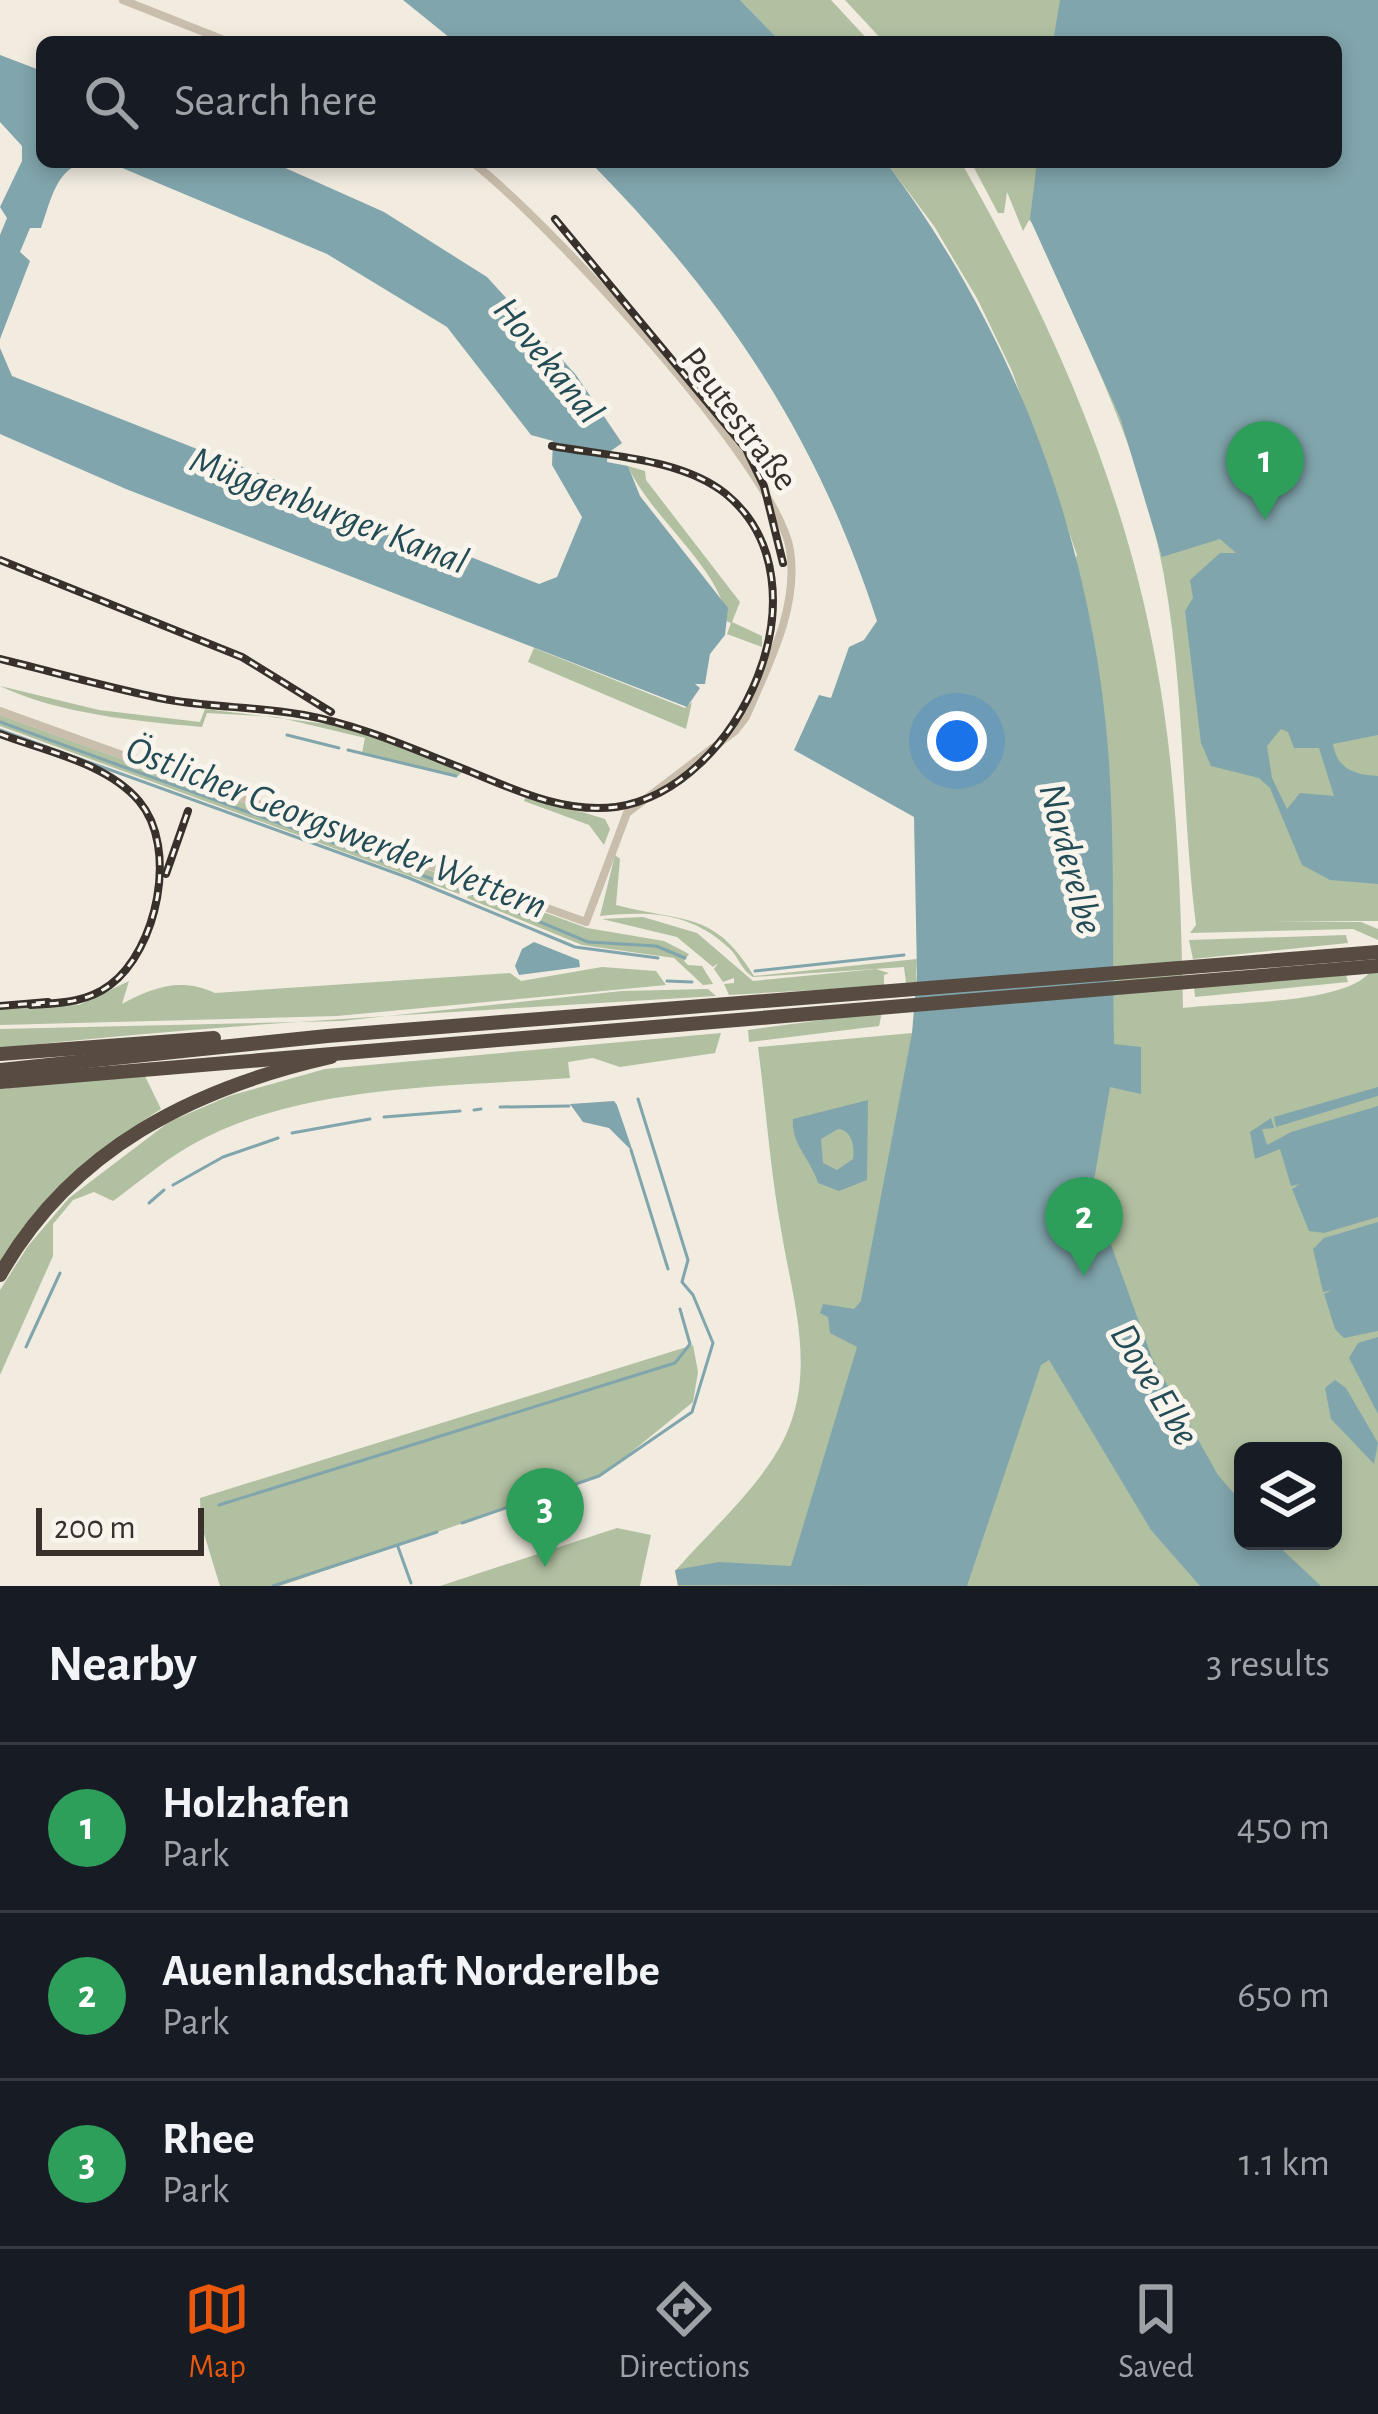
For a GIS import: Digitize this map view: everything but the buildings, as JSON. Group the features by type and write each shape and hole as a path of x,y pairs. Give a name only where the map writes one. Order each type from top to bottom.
{"highway":[{"path":"0,1082 1378,952"},
{"path":"1236,968 1378,966"},
{"path":"2,1054 159,1041 327,1036 725,1011"},
{"path":"0,1070 327,1036"},
{"path":"0,1275 63,1191 138,1129 225,1086 371,1048"}],"street":[{"path":"123,0 214,36"},
{"name":"Peutestraße","path":"0,712 586,922 616,831 632,806 683,773 746,717 787,612 789,546 764,486 610,298 548,226 479,168"}],"green space":[{"path":"740,0 831,0 864,36 775,36"},
{"path":"845,0 1247,0 1259,36 878,36"},
{"path":"890,168 964,168 1025,281 1104,467 1142,596 1169,748 1183,1008 1310,996 1336,991 1378,972 1378,1586 678,1586 675,1571 750,1490 775,1455 799,1386 799,1333 774,1184 758,1047 912,1033 1077,555 1012,371 978,300 934,226"},
{"path":"974,168 1329,168 1378,212 1378,921 1260,921 1361,922 1378,929 1378,940 1353,929 1190,933 1196,925 1174,641 1148,504 1103,382 1033,224 1029,220 1023,231 1007,192 1004,213 998,213"},
{"path":"628,466 645,471 646,480 740,602 732,622 762,636 762,647 727,634 731,623 726,621 713,583"},
{"path":"534,648 685,708 692,702 686,729 528,662"},
{"path":"0,686 99,710 200,722 205,709 264,716 207,713 202,727 151,722 72,710"},
{"path":"0,715 459,881 462,887 459,894 0,726"},
{"path":"285,719 343,726 463,771 458,776 362,753 365,738"},
{"path":"526,795 605,819 610,829 604,845 589,825 524,801"},
{"path":"615,855 620,859 616,905 679,918 711,929 739,955 754,976 917,959 916,982 906,983 904,967 753,977 729,948 684,921 653,914 600,916"},
{"path":"474,887 587,928 664,941 689,954 684,961 702,966 713,984 703,985 674,958 582,945 467,898"},
{"path":"643,917 697,933 753,981 876,969 889,973 884,975 884,986 729,995 724,984 734,983 734,978 723,982 714,969 718,963 713,967 677,937 602,919"},
{"path":"1346,935 1348,943 1193,959 1189,940"},
{"path":"602,967 656,971 666,985 337,1016 0,1025 0,1008 79,1005 129,981 122,1004 179,985 215,993 510,973 521,981"},
{"path":"1346,975 1348,982 1195,997 1194,986"},
{"path":"708,989 716,996 447,1012 389,1016 622,991"},
{"path":"882,1012 879,1026 749,1042 748,1030"},
{"path":"298,1022 178,1031 0,1048 0,1029"},
{"path":"721,1033 715,1053 620,1067 593,1058 568,1062 570,1078 374,1092 276,1111 188,1147 113,1201 94,1192 73,1200 53,1224 53,1256 0,1375 0,1290 28,1246 69,1198 169,1122 229,1096 325,1069"},
{"path":"143,1072 161,1109 73,1179 0,1264 0,1089"},
{"path":"693,1345 698,1372 693,1402 603,1475 280,1586 220,1586 201,1524 200,1498"},
{"path":"617,1528 651,1535 640,1586 440,1586"}],"water":[{"path":"403,0 740,0 775,36 448,36"},
{"path":"1060,0 1378,0 1378,735 1333,744 1348,769 1378,776 1378,884 1330,880 1302,865 1270,788 1259,778 1211,766 1201,743 1185,611 1193,598 1190,580 1220,553 1236,553 1220,539 1162,557 1120,417 1030,219 1036,168 1342,168 1342,36 1054,36","holes":["1281,729 1288,732 1294,748 1319,748 1334,796 1300,793 1287,809 1272,778 1267,746"]},
{"path":"0,55 36,69 36,168 72,168 52,196 41,228 30,228 20,252 30,261 0,339 0,235 7,218 0,207 22,161 22,146 0,122"},
{"path":"122,168 285,168 384,212 487,277 576,375 622,443 608,453 607,462 628,466 640,496 728,608 725,635 710,654 705,684 695,684 700,688 687,707 126,489 0,434 0,348 12,376 539,584 557,577 582,517 552,465 553,441 531,435 447,327 327,254"},
{"path":"596,168 890,168 974,298 1010,371 1041,445 1086,601 1109,761 1114,1044 1141,1047 1141,1094 1110,1087 1092,1192 1152,1358 1218,1475 1234,1494 1234,1550 1283,1550 1321,1586 1200,1586 1151,1530 1049,1360 1041,1365 967,1586 678,1585 675,1570 719,1562 791,1566 857,1347 830,1333 828,1317 820,1313 823,1304 854,1309 861,1301 912,1033 917,974 914,817 794,750 819,695 831,698 849,647 864,640 877,621 853,554 796,431 725,319"},
{"path":"534,942 579,960 580,967 519,975 515,966 522,949"},
{"path":"1378,1087 1378,1096 1276,1127 1274,1117"},
{"path":"868,1100 867,1180 839,1191 818,1183 795,1137 793,1119","holes":["838,1129 852,1140 853,1159 837,1170 823,1163 821,1139"]},
{"path":"614,1101 633,1152 609,1128 583,1122 570,1104"},
{"path":"1378,1106 1378,1217 1324,1233 1309,1231 1292,1189 1300,1184 1291,1186 1280,1149 1255,1159 1250,1132 1271,1118 1274,1128 1262,1129 1267,1145 1291,1132"},
{"path":"1378,1222 1378,1331 1344,1338 1335,1329 1324,1294 1332,1290 1323,1292 1313,1249 1324,1238"},
{"path":"1378,1337 1378,1414 1349,1358 1358,1343"},
{"path":"1335,1380 1346,1388 1378,1443 1374,1464 1331,1419 1325,1388"}],"waterway":[{"path":"0,722 457,888"},
{"name":"Östlicher Georgswerder Wettern","path":"0,730 409,878 575,947 658,958"},
{"path":"287,735 339,748"},
{"path":"348,750 456,776"},
{"path":"473,894 588,942 656,946 685,958"},
{"name":"Östlicher Georgswerder Wettern","path":"755,971 904,955"},
{"path":"667,981 692,982"},
{"path":"462,1523 599,1476 692,1412 713,1343 693,1295 682,1282 688,1260 638,1099"},
{"path":"500,1107 569,1106"},
{"path":"474,1110 481,1109"},
{"path":"384,1117 460,1111"},
{"path":"292,1133 370,1119"},
{"path":"173,1185 223,1157 278,1138"},
{"path":"631,1150 668,1269"},
{"path":"149,1203 164,1190"},
{"path":"26,1347 60,1273"},
{"path":"219,1505 675,1363 690,1344 680,1309"},
{"path":"273,1586 437,1532"},
{"path":"398,1547 411,1583"}],"railway":[{"path":"555,219 746,449 764,486 783,563"},
{"path":"0,659 159,698 324,719 555,803 616,807 661,792 701,763 734,723 758,677 771,627 771,578 757,532 726,494 688,473 643,460 552,446"},
{"path":"0,560 242,657 331,712"},
{"path":"0,734 74,760 126,788 151,821 158,845 157,898 140,948 126,969 91,995 31,1005"},
{"path":"166,874 188,811"},
{"path":"0,1006 48,1002"}],"place":[{"name":"Holzhafen","path":"1265,520"},
{"name":"Auenlandschaft Norderelbe","path":"1084,1276"},
{"name":"Rhee","path":"545,1567"}],"water label":[{"name":"Hovekanal","path":"548,361"},
{"name":"Müggenburger Kanal","path":"329,511"},
{"name":"Norderelbe","path":"1070,859"},
{"name":"Dove Elbe","path":"1154,1385"}]}
